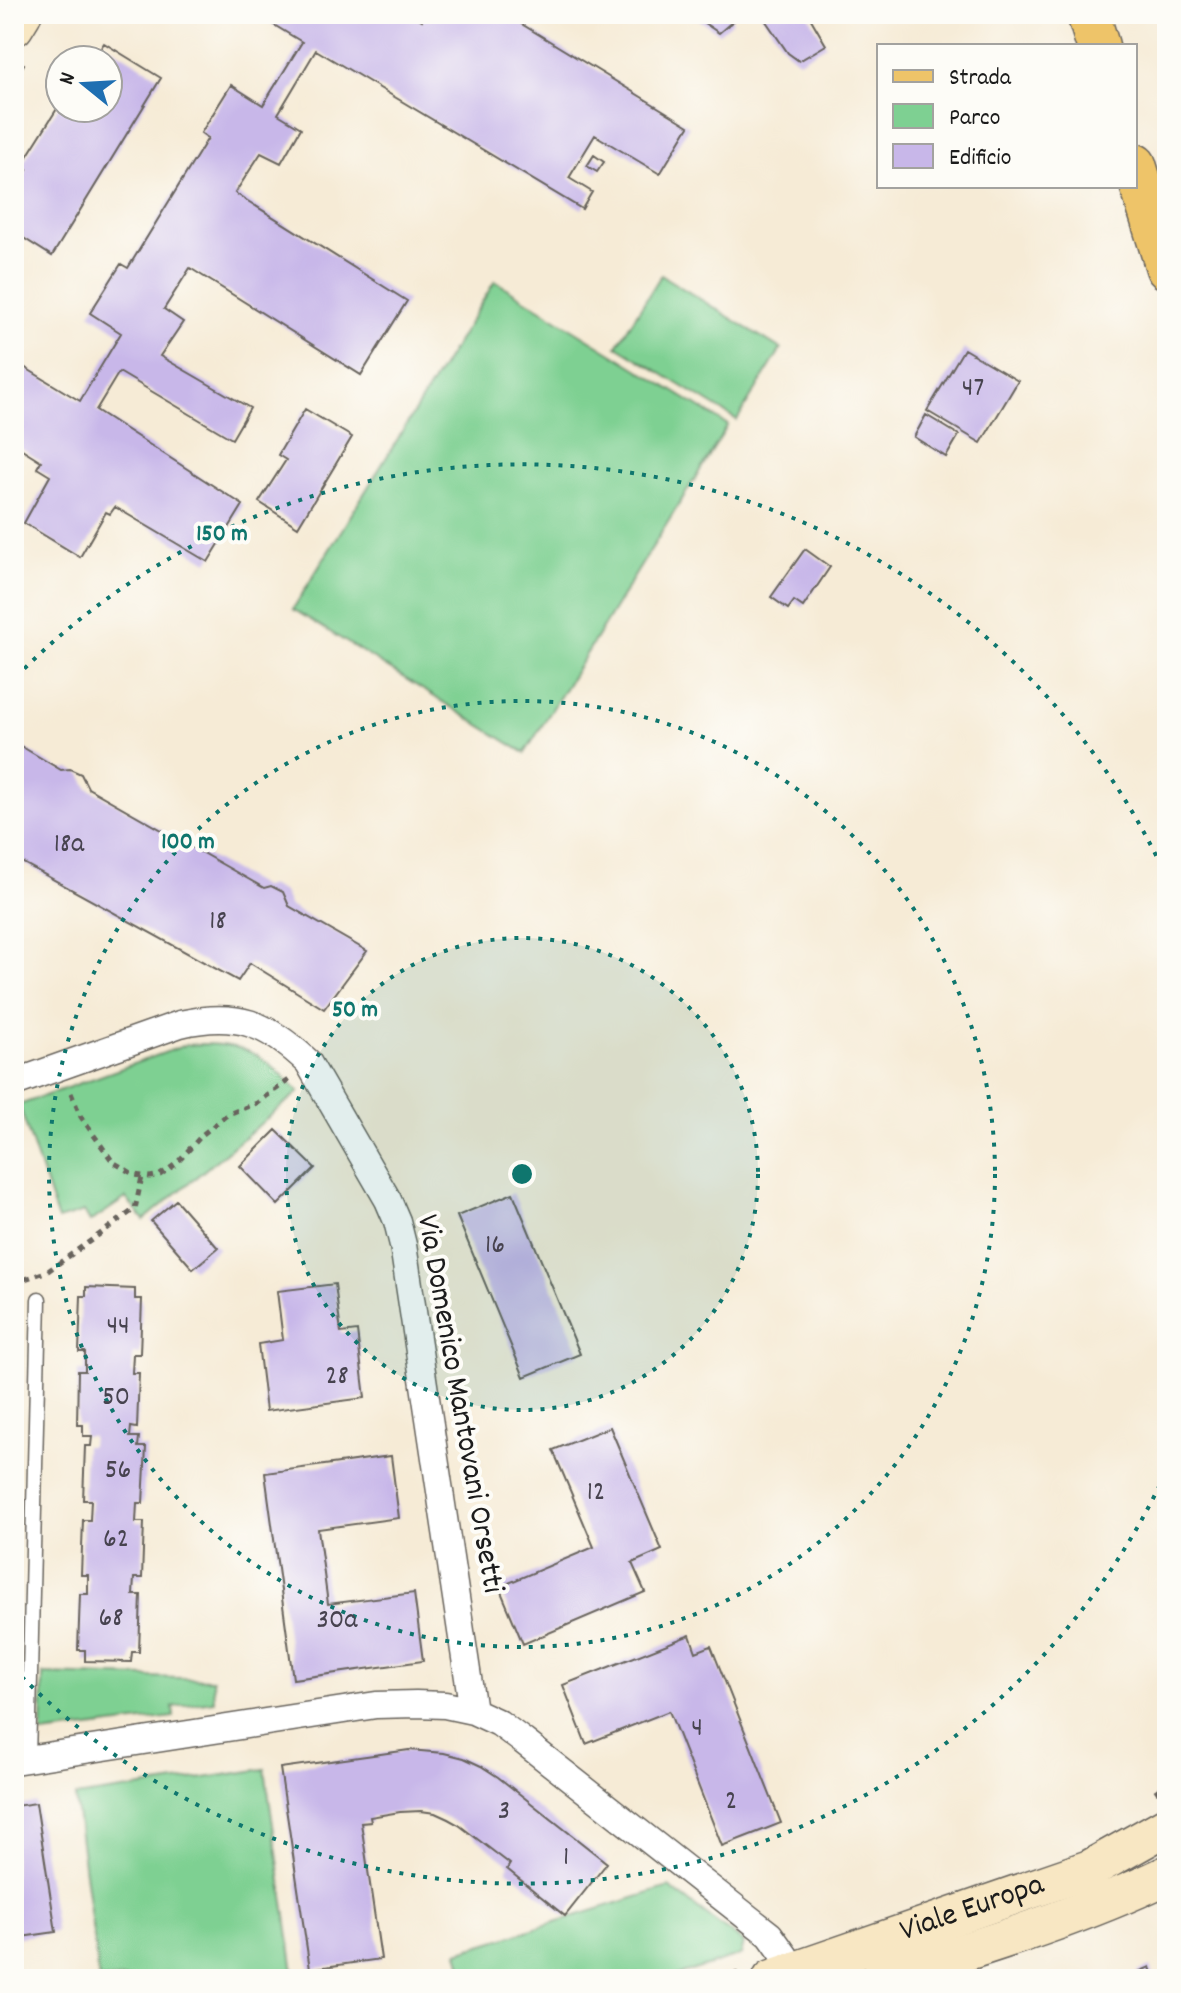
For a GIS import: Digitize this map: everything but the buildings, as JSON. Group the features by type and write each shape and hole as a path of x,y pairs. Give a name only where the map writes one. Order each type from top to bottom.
{"main road":[{"path":"14,27 22,14"},
{"path":"1088,14 1097,44"},
{"path":"1137,171 1167,268"},
{"name":"Viale Europa","path":"770,1974 1090,1869 1167,1826"},
{"name":"Viale Europa","path":"879,1979 1048,1925 1167,1875"}],"street":[{"name":"Via Domenico Mantovani Orsetti","path":"14,1083 180,1024 204,1019 229,1018 270,1031 308,1062 388,1200 397,1221 473,1711"},
{"path":"21,1760 376,1705 445,1705 473,1711 499,1723 523,1741 770,1935 785,1956 770,1974"}],"lane":[{"path":"21,1760 39,1299"}],"path":[{"path":"60,1066 81,1117 113,1162 142,1177 160,1175 168,1170 203,1134 228,1114 270,1095 308,1062"},
{"path":"14,1283 48,1271 135,1209 142,1177"},
{"path":"721,1979 770,1974"}],"green space":[{"path":"661,275 781,349 737,420 617,346"},
{"path":"495,281 728,425 525,753 293,609"},
{"path":"186,1045 246,1050 267,1062 299,1092 144,1220 126,1198 90,1222 84,1212 58,1220 19,1105"},
{"path":"43,1674 213,1679 214,1701 173,1707 174,1717 42,1734"},
{"path":"265,1769 295,1979 99,1979 75,1797"},
{"path":"669,1887 744,1943 741,1955 666,1979 491,1979 489,1976 465,1979 458,1952"}]}
